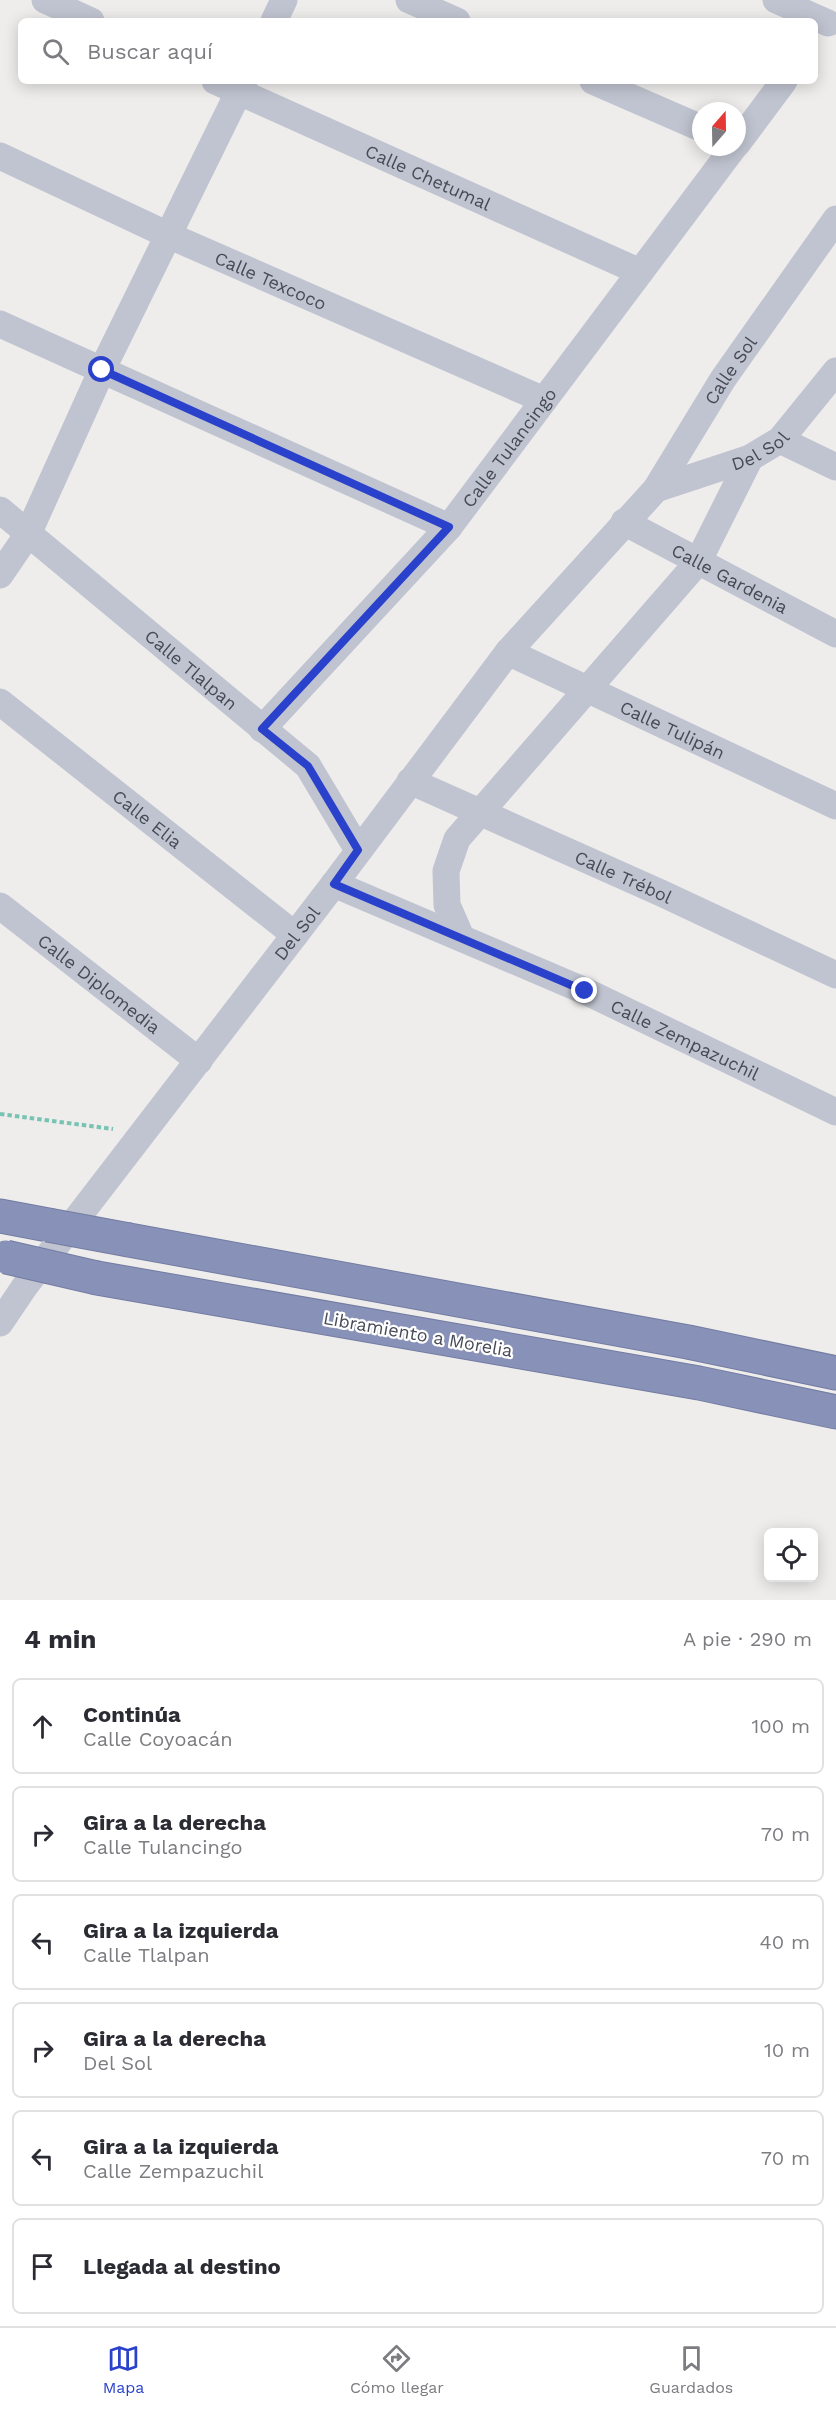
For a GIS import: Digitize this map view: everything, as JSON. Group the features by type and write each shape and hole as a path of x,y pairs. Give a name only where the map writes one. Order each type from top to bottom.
{"highway":[{"path":"0,1216 688,1342 836,1373"},
{"name":"Libramiento a Morelia","path":"3,1256 97,1278 699,1383 836,1412"}],"street":[{"path":"45,0 84,18"},
{"path":"276,18 285,0"},
{"path":"409,0 450,18"},
{"path":"776,0 811,18"},
{"path":"600,84 692,124"},
{"name":"Calle Tulancingo","path":"746,132 782,84"},
{"path":"0,575 28,534 102,370 168,235 233,85"},
{"name":"Calle Chetumal","path":"233,85 640,272"},
{"name":"Calle Texcoco","path":"0,156 168,235 544,400"},
{"name":"Calle Tulancingo","path":"262,729 449,527 728,156"},
{"name":"Calle Sol","path":"624,522 656,489 723,379 836,219"},
{"path":"0,324 449,527"},
{"name":"Del Sol","path":"656,489 750,458 780,440 836,371"},
{"path":"780,440 836,467"},
{"path":"461,936 447,905 446,871 458,839 698,562 750,458"},
{"name":"Calle Tlalpan","path":"0,510 308,766 358,850"},
{"name":"Del Sol","path":"0,1323 32,1277 334,884 508,652 624,522"},
{"name":"Calle Gardenia","path":"624,522 836,634"},
{"name":"Calle Tulipán","path":"508,652 836,806"},
{"name":"Calle Elia","path":"0,702 295,935"},
{"name":"Calle Trébol","path":"410,781 661,893 836,975"},
{"name":"Calle Zempazuchil","path":"334,884 461,936 707,1048 836,1112"},
{"name":"Calle Diplomedia","path":"0,906 199,1061"}],"path":[{"path":"0,1113 122,1131 147,1129"}],"route":[{"path":"102,370 449,527 262,729 308,766 358,850 334,884 461,936 585,991"}]}
